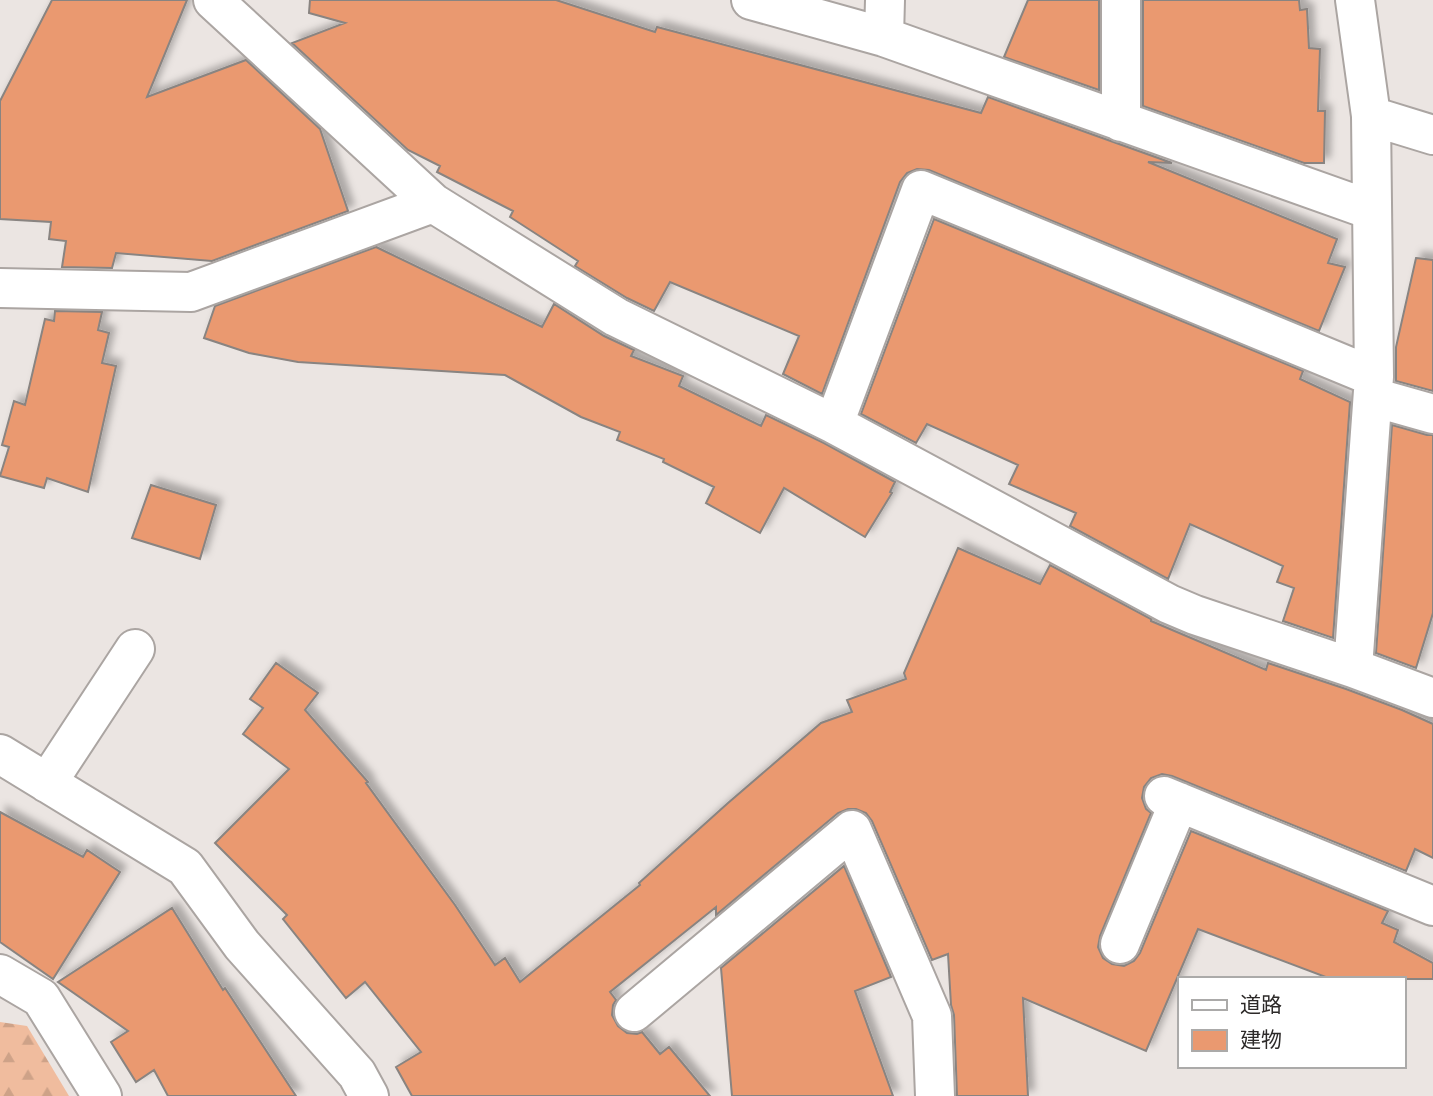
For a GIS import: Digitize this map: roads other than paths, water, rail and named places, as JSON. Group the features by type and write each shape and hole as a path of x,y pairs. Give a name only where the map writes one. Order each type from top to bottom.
{"street":[{"path":"213,0 433,203 616,317 834,424 1169,604 1433,698"},
{"path":"751,0 885,18 1121,122 1371,210"},
{"path":"1121,0 1121,122"},
{"path":"1353,668 1374,387 1371,116 1360,8"},
{"path":"1371,116 1433,135"},
{"path":"834,424 922,190 1433,414"},
{"path":"0,288 191,292 433,203"},
{"path":"47,783 135,649"},
{"path":"0,754 185,867 242,945 357,1074 369,1096"},
{"path":"1121,944 1172,799 1433,906"},
{"path":"634,1012 852,830 932,1016 935,1096"},
{"path":"0,974 41,998 102,1096"}]}
